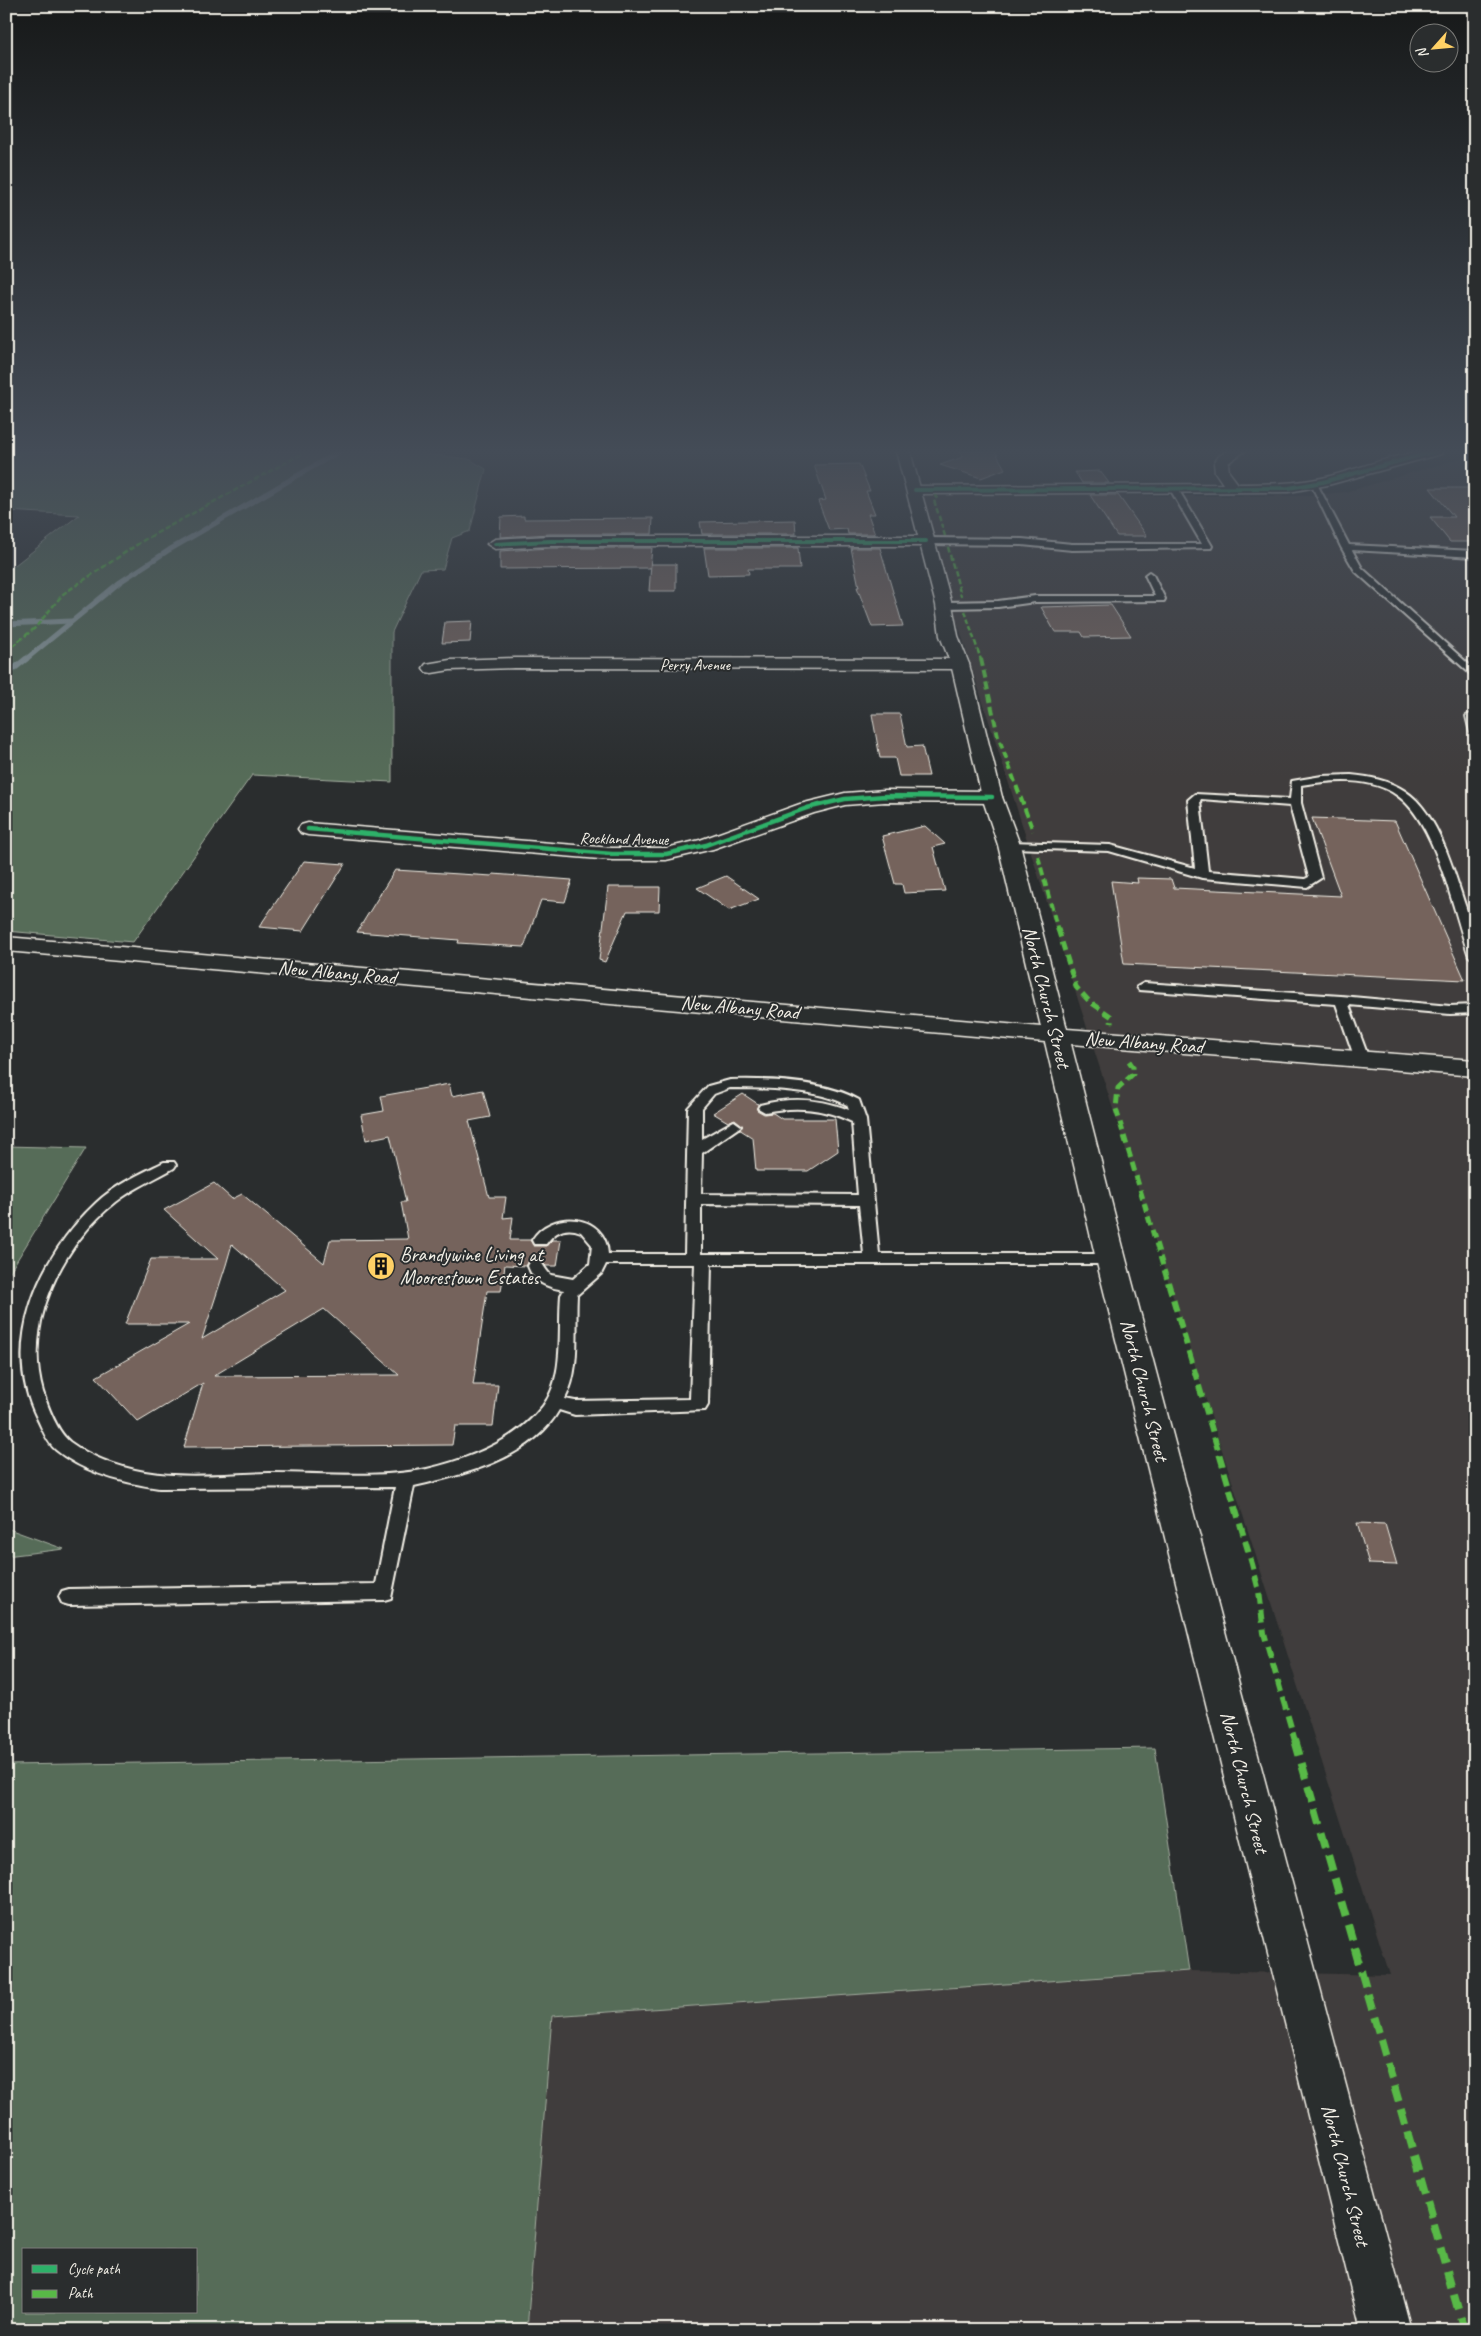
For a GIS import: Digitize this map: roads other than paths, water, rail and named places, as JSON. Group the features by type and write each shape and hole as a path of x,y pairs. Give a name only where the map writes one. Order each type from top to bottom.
{"main road":[{"name":"North Church Street","path":"931,560 944,604 949,636 960,664 992,797 1009,845 1111,1259 1386,2330"},
{"name":"Perry Avenue","path":"432,668 450,665 506,664 960,664"},
{"name":"Rockland Avenue","path":"308,829 552,850 622,854 666,854 706,845 807,808 846,799 908,796 992,797"},
{"name":"New Albany Road","path":"6,944 1056,1035 1475,1068"}],"lane":[{"path":"1354,560 1363,573 1475,675"},
{"path":"944,604 998,604 1035,600 1161,599 1149,575"},
{"path":"1475,715 1471,716 1475,732"},
{"path":"1009,845 1110,848 1202,874 1307,883 1315,878 1295,803 1296,782 1326,777 1380,783 1402,793 1415,804 1425,819 1453,889 1475,956"},
{"path":"1202,874 1194,800 1199,796 1295,803"},
{"path":"1144,987 1341,1000 1450,1010 1475,1009"},
{"path":"1341,1000 1362,1059"},
{"path":"554,1402 575,1408 699,1405 698,1259 694,1199 695,1108 706,1093 721,1085 736,1084 838,1095 854,1103 859,1120 872,1259"},
{"path":"765,1108 781,1104 802,1103 838,1108 859,1120"},
{"path":"694,1151 734,1126"},
{"path":"169,1165 123,1189 94,1214 48,1277 37,1301 30,1332 27,1358 31,1386 42,1415 61,1444 98,1467 129,1477 159,1482 406,1480 436,1474 502,1451 535,1426 562,1389 569,1295 573,1285 597,1269 600,1259 600,1244 596,1234 584,1226 568,1224 553,1226 544,1232 540,1240"},
{"path":"694,1199 867,1200"},
{"path":"600,1259 1111,1259"},
{"path":"536,1266 541,1276 550,1281 573,1285"},
{"path":"69,1597 384,1592 406,1480"}],"waterway":[{"path":"25,660 120,582 154,560"},
{"path":"6,624 71,621"},
{"path":"6,675 26,659"}],"place":[{"name":"Brandywine Living at Moorestown Estates","path":"381,1266"}]}
